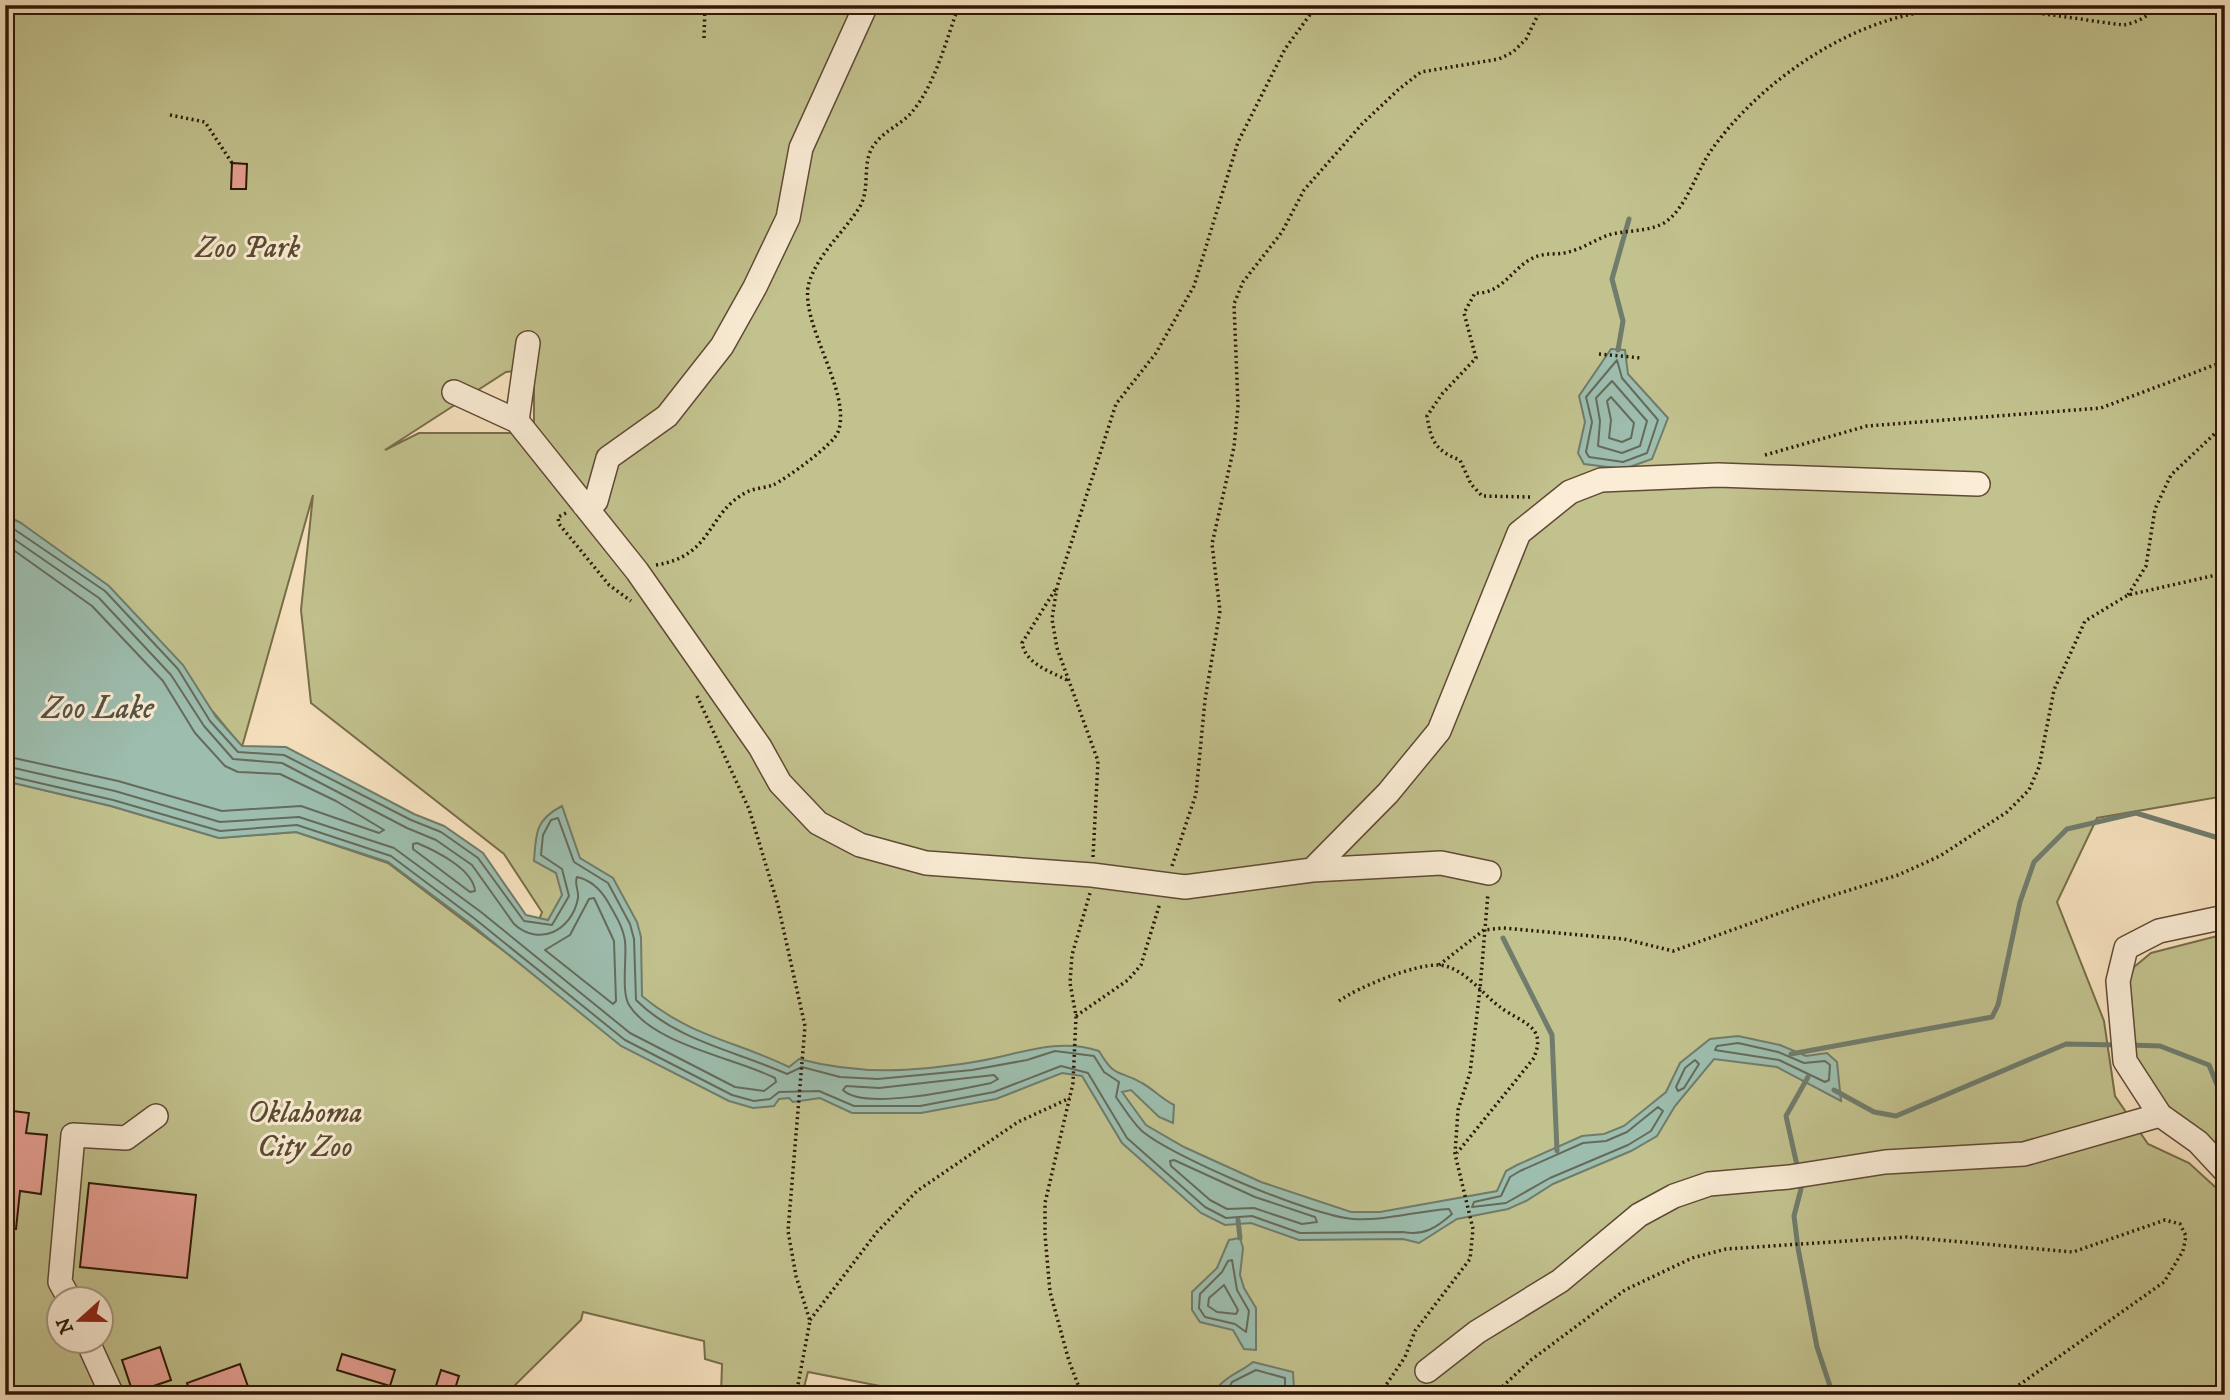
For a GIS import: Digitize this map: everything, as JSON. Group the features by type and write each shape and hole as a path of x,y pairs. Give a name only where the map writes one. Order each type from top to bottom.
{"street":[{"path":"584,505 596,501 608,458 667,416 722,346 788,218 802,148 866,5"},
{"path":"517,421 528,343"},
{"path":"454,392 517,421 637,571 760,747 780,783 818,823 860,845 926,863 1092,875 1165,886 1224,884 1312,870 1441,863 1489,873"},
{"path":"1312,870 1388,793 1438,731 1519,533 1570,492 1601,480 1718,475 1978,484"},
{"path":"2225,917 2159,930 2126,948 2118,981 2125,1061 2160,1115 2198,1142 2225,1171"},
{"path":"1427,1371 1477,1332 1560,1282 1639,1215 1674,1196 1709,1184 1799,1176 1885,1162 2024,1154 2160,1115"},
{"path":"61,1284 73,1135 126,1138 156,1116"},
{"path":"93,1354 112,1395"}],"path":[{"path":"704,38 705,5"},
{"path":"609,585 637,571 678,562 689,555 732,504 747,492 774,485 828,444 838,432 840,414 828,364 814,327 808,300 809,284 820,262 860,206 866,189 870,153 878,140 912,112 933,75 959,5"},
{"path":"1083,1395 1069,1361 1050,1292 1045,1203 1073,1083 1076,1016 1070,983 1072,955 1088,903 1092,875 1098,761 1067,680 1052,619 1057,587 1116,404 1156,353 1194,286 1238,142 1285,49 1317,5"},
{"path":"1076,1016 1128,980 1142,965 1196,794 1205,700 1220,611 1212,544 1234,447 1238,406 1234,304 1238,293 1282,232 1304,190 1362,124 1421,72 1499,59 1513,52 1526,39 1543,5"},
{"path":"1531,497 1482,496 1471,484 1460,460 1445,455 1431,442 1427,416 1441,394 1476,358 1464,313 1475,293 1487,294 1540,255 1567,253 1618,233 1636,232 1666,221 1676,210 1711,151 1745,111 1792,69 1879,22 1919,12 1983,9 2124,25 2133,24 2157,5"},
{"path":"170,116 205,122 232,163"},
{"path":"1599,354 1641,358"},
{"path":"1762,457 1867,426 2101,408 2225,361"},
{"path":"2128,595 2146,566 2155,509 2171,475 2225,424"},
{"path":"584,505 558,517 559,524 609,585 636,604"},
{"path":"1339,1002 1353,990 1399,974 1439,965 1484,930 1503,928 1581,934 1624,939 1673,951 1805,904 1898,875 1940,856 2007,812 2029,790 2039,767 2054,690 2078,632 2091,616 2128,595 2225,573"},
{"path":"1057,587 1021,643 1023,652 1034,664 1067,680"},
{"path":"696,693 749,809 778,905 805,1027 788,1231 796,1276 810,1321"},
{"path":"1386,1395 1386,1385 1405,1357 1415,1331 1470,1259 1473,1228 1455,1154 1458,1110 1470,1073 1489,873"},
{"path":"1439,965 1460,973 1499,1007 1534,1030 1539,1044 1534,1058 1521,1076 1455,1154"},
{"path":"796,1395 810,1321 877,1232 917,1191 1018,1122 1070,1097"},
{"path":"1482,1395 1502,1387 1531,1360 1625,1290 1692,1258 1726,1249 1906,1237 2073,1252 2165,1220 2180,1224 2186,1237 2183,1251 2164,1282 2005,1395"}],"green space":[{"path":"5,5 2225,5 2225,796 2097,818 2057,902 2104,1021 2115,1096 2148,1144 2189,1163 2225,1196 2225,1395 926,1395 808,1372 802,1395 721,1395 722,1364 705,1359 704,1341 583,1312 581,1320 512,1388 513,1395 5,1395 5,781 111,806 219,838 296,832 388,863 522,965 542,912 504,854 311,703 301,610 313,495 242,747 214,713 21,523 5,515","holes":["534,369 534,424 540,433 419,433 385,450 506,372"]},
{"path":"2225,934 2225,1161 2164,1114 2133,1068 2127,987 2134,967 2151,953"}],"water":[{"path":"1611,349 1625,350 1628,374 1668,418 1652,459 1624,469 1584,464 1578,453 1585,422 1579,396"},
{"name":"Zoo Lake","path":"5,515 21,523 109,586 183,665 216,717 242,746 286,747 414,814 444,826 483,853 526,915 548,920 562,895 556,873 534,861 535,843 542,822 562,806 580,858 613,878 637,922 641,937 642,996 660,1010 696,1030 789,1067 799,1059 843,1068 907,1070 974,1062 1052,1046 1083,1047 1099,1051 1118,1073 1142,1083 1174,1105 1173,1123 1159,1117 1131,1090 1122,1092 1146,1125 1184,1147 1261,1182 1351,1212 1380,1212 1497,1191 1506,1171 1517,1165 1582,1136 1604,1134 1624,1126 1666,1092 1680,1063 1710,1039 1738,1036 1780,1045 1806,1056 1827,1053 1837,1062 1841,1101 1777,1067 1714,1059 1675,1106 1657,1136 1631,1151 1553,1184 1508,1209 1457,1219 1419,1243 1403,1239 1299,1240 1251,1223 1225,1225 1201,1213 1122,1143 1082,1076 1062,1073 996,1099 921,1113 852,1113 820,1098 793,1102 789,1098 779,1099 774,1106 753,1108 729,1101 621,1046 471,924 388,862 296,832 219,838 111,806 5,781"},
{"path":"1240,1238 1243,1248 1240,1275 1256,1308 1256,1350 1244,1349 1233,1330 1200,1322 1192,1310 1192,1292 1217,1268 1229,1240"},
{"path":"1253,1362 1293,1372 1294,1389 1291,1395 1218,1395 1218,1387 1222,1383"}],"building":[{"path":"232,163 247,164 246,189 231,189"},
{"path":"5,1110 29,1113 26,1133 47,1135 41,1194 20,1191 16,1229 5,1229"},
{"path":"89,1183 196,1195 187,1278 80,1267"},
{"path":"160,1347 171,1380 133,1393 122,1360"},
{"path":"342,1354 395,1370 390,1386 337,1370"},
{"path":"240,1364 251,1395 191,1395 187,1383"},
{"path":"441,1370 459,1376 453,1395 435,1389"}],"waterway":[{"path":"1618,350 1623,321 1612,279 1629,219"},
{"path":"1791,1054 1992,1017 1998,1005 2020,902 2034,862 2067,829 2136,813 2225,840"},
{"path":"1503,938 1552,1035 1557,1151"},
{"path":"1834,1090 1874,1112 1896,1116 2066,1044 2119,1045"},
{"path":"2129,1045 2160,1046 2209,1065 2225,1104"},
{"path":"1798,1170 1786,1116 1808,1077"},
{"path":"1800,1180 1801,1189 1794,1216 1798,1248 1817,1347 1833,1395"},
{"path":"1238,1220 1240,1238"}],"park label":[{"name":"Zoo Park","path":"248,248"},
{"name":"Oklahoma City Zoo","path":"305,1130"}]}
